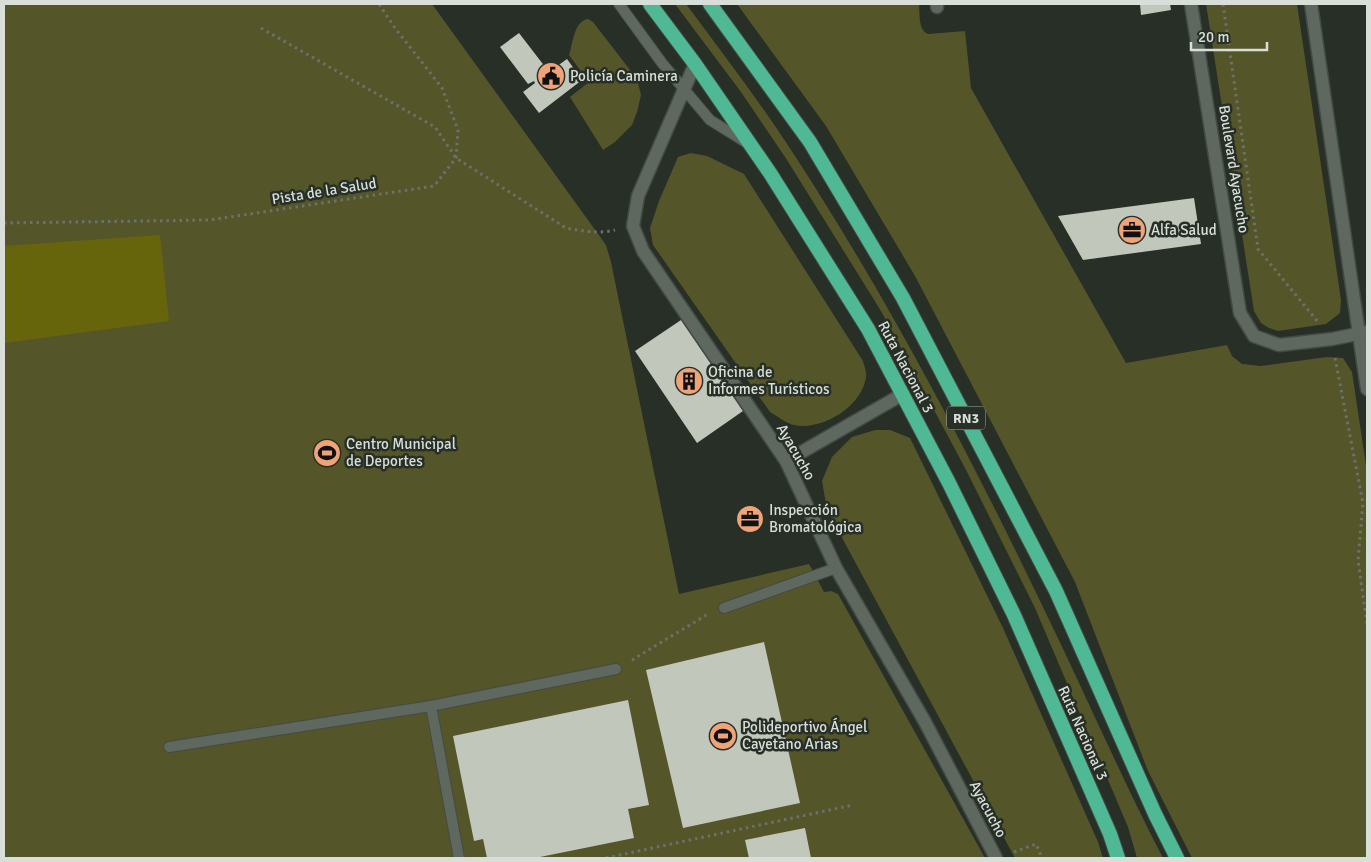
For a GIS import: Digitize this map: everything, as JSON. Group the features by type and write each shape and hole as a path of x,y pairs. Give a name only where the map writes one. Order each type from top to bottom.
{"highway":[{"name":"Ruta Nacional 3","path":"650,4 695,64 752,146 864,323 903,394 1014,615 1110,834 1118,858"},
{"name":"Ruta Nacional 3","path":"710,4 810,142 903,298 1056,591 1155,814 1177,858"}],"street":[{"name":"Boulevard Ayacucho","path":"1191,4 1240,313 1254,336 1279,345 1332,339"},
{"path":"1311,4 1363,333 1367,389"},
{"path":"633,226 638,196 695,64"},
{"name":"Ayacucho","path":"633,226 643,251 786,460 836,568 925,722 996,858"},
{"path":"1332,339 1363,333"},
{"path":"786,460 903,394"}],"lane":[{"path":"619,4 662,63 710,120 752,146"},
{"path":"724,608 836,568"},
{"path":"169,747 431,706 616,670"},
{"path":"431,706 459,858"}],"path":[{"path":"379,4 395,28 442,88 458,130 456,158"},
{"path":"1223,4 1258,249 1332,339 1363,504 1358,560 1367,624"},
{"path":"261,28 435,127 456,158 566,228 583,232 609,232 633,226"},
{"name":"Pista de la Salud","path":"4,223 210,220 434,186 456,158"},
{"path":"616,670 705,615 724,608"},
{"path":"606,858 853,805"},
{"path":"1013,852 1036,844 1042,858"}],"shaded area":[{"name":"Centro Municipal de Deportes","path":"4,4 432,4 606,245 679,594 809,564 824,592 831,591 838,594 985,858 4,858"},
{"path":"675,4 686,4 769,117 829,210 895,320 956,433 1014,547 1163,858 1137,858 1128,827 1035,608 965,468 881,311 787,160 741,92"},
{"path":"737,4 919,4 921,25 928,34 965,31 971,88 1126,363 1227,345 1232,356 1242,364 1261,366 1327,357 1343,358 1352,372 1367,472 1367,858 1192,858 1148,771 1075,582 915,276 826,126"},
{"path":"1206,4 1297,4 1341,300 1340,313 1326,324 1278,331 1261,323 1254,311"},
{"path":"588,19 593,22 637,79 641,95 632,125 615,142 603,150 570,97 589,82 569,55 577,28 583,21"},
{"path":"691,153 707,156 744,174 863,361 866,377 863,388 849,407 828,420 805,426 794,425 785,422 770,412 653,245 650,228 659,201 678,157"},
{"path":"160,235 169,321 4,343 4,246"},
{"path":"875,430 890,430 910,438 1003,628 1098,842 1103,858 1015,858 827,510 822,481 832,457 852,437"}],"building":[{"path":"1140,4 1170,4 1171,10 1141,15"},
{"name":"Policía Caminera","path":"519,33 549,72 567,59 582,80 539,113 523,92 535,83 534,81 528,84 500,47"},
{"name":"Alfa Salud","path":"1194,198 1201,244 1083,260 1058,216"},
{"name":"Oficina de Informes Turísticos","path":"681,320 743,411 697,443 635,351"},
{"name":"Polideportivo Ángel Cayetano Arias","path":"764,642 800,803 683,828 646,670"},
{"path":"628,700 649,805 628,809 634,838 535,858 487,858 483,839 474,841 453,736"},
{"path":"805,828 811,858 749,858 745,840"}],"place":[{"name":"Policía Caminera","path":"551,76"},
{"name":"Alfa Salud","path":"1132,230"},
{"name":"Oficina de Informes Turísticos","path":"689,381"},
{"name":"Centro Municipal de Deportes","path":"327,453"},
{"name":"Inspección Bromatológica","path":"750,519"},
{"name":"Polideportivo Ángel Cayetano Arias","path":"723,736"}]}
